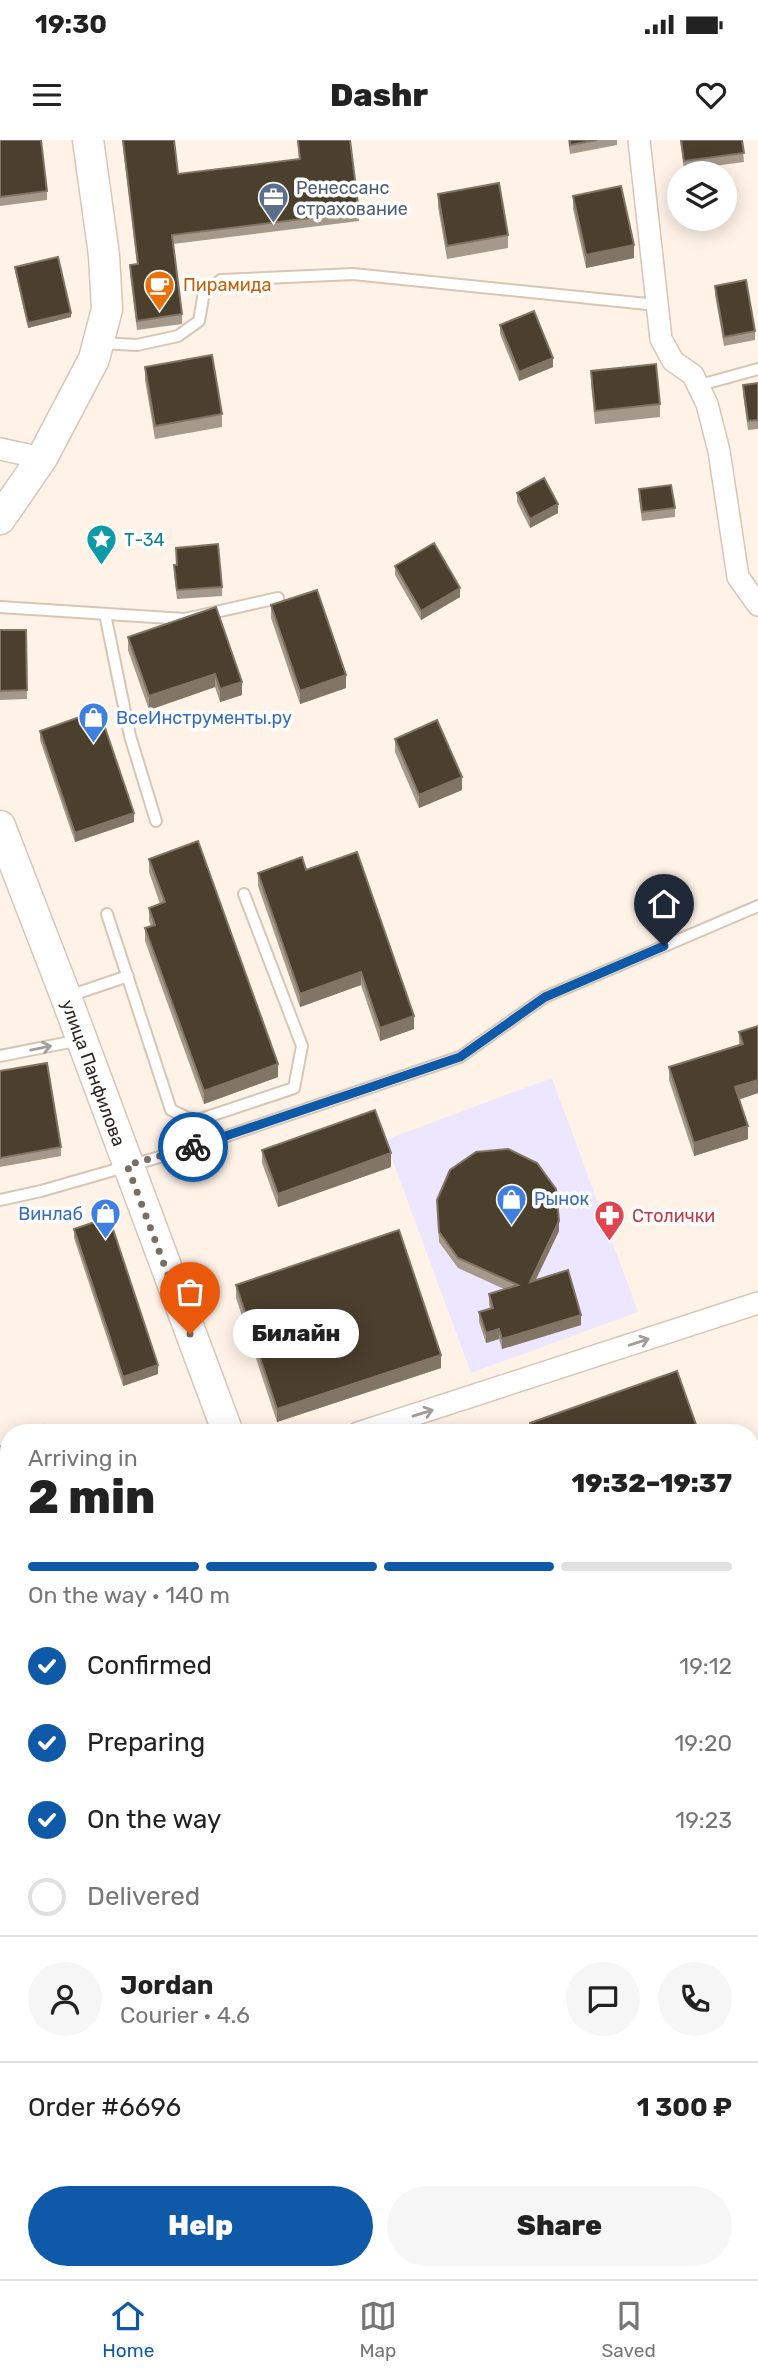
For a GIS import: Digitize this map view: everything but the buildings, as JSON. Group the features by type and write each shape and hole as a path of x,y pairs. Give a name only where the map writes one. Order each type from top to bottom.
{"main road":[{"path":"0,519 42,458 94,359 107,309 105,268 88,140"},
{"name":"улица Панфилова","path":"0,826 225,1424"},
{"path":"0,895 32,909"}],"street":[{"path":"639,140 661,339 673,361 693,375 707,404 719,451 738,577 758,605"},
{"path":"0,449 42,458"},
{"path":"386,1424 758,1303"}],"lane":[{"path":"98,343 137,345 178,336 199,321 204,292 221,280 353,274 657,305"},
{"path":"699,385 758,369"},
{"path":"0,607 185,619 278,598"},
{"path":"105,614 130,736 156,821"},
{"path":"107,914 171,1110 195,1121 294,1088 302,1046 244,894"},
{"path":"0,1200 41,1191 191,1147 460,1057 545,997 758,906"},
{"path":"66,997 128,976"},
{"path":"0,1056 81,1040"}],"shaded area":[{"name":"Рынок","path":"552,1078 638,1312 471,1373 385,1140"}],"way so far":[{"path":"190,1334 127,1165 193,1147"}],"place":[{"name":"Ренессанс страхование","path":"273,225"},
{"name":"Пирамида","path":"160,312"},
{"name":"Т-34","path":"101,567"},
{"name":"ВсеИнструменты.ру","path":"93,745"},
{"name":"Рынок","path":"511,1226"},
{"name":"Винлаб","path":"106,1241"},
{"name":"Столички","path":"609,1243"},
{"name":"Билайн","path":"190,1334"}],"route":[{"path":"193,1147 460,1057 545,997 664,946"}]}
